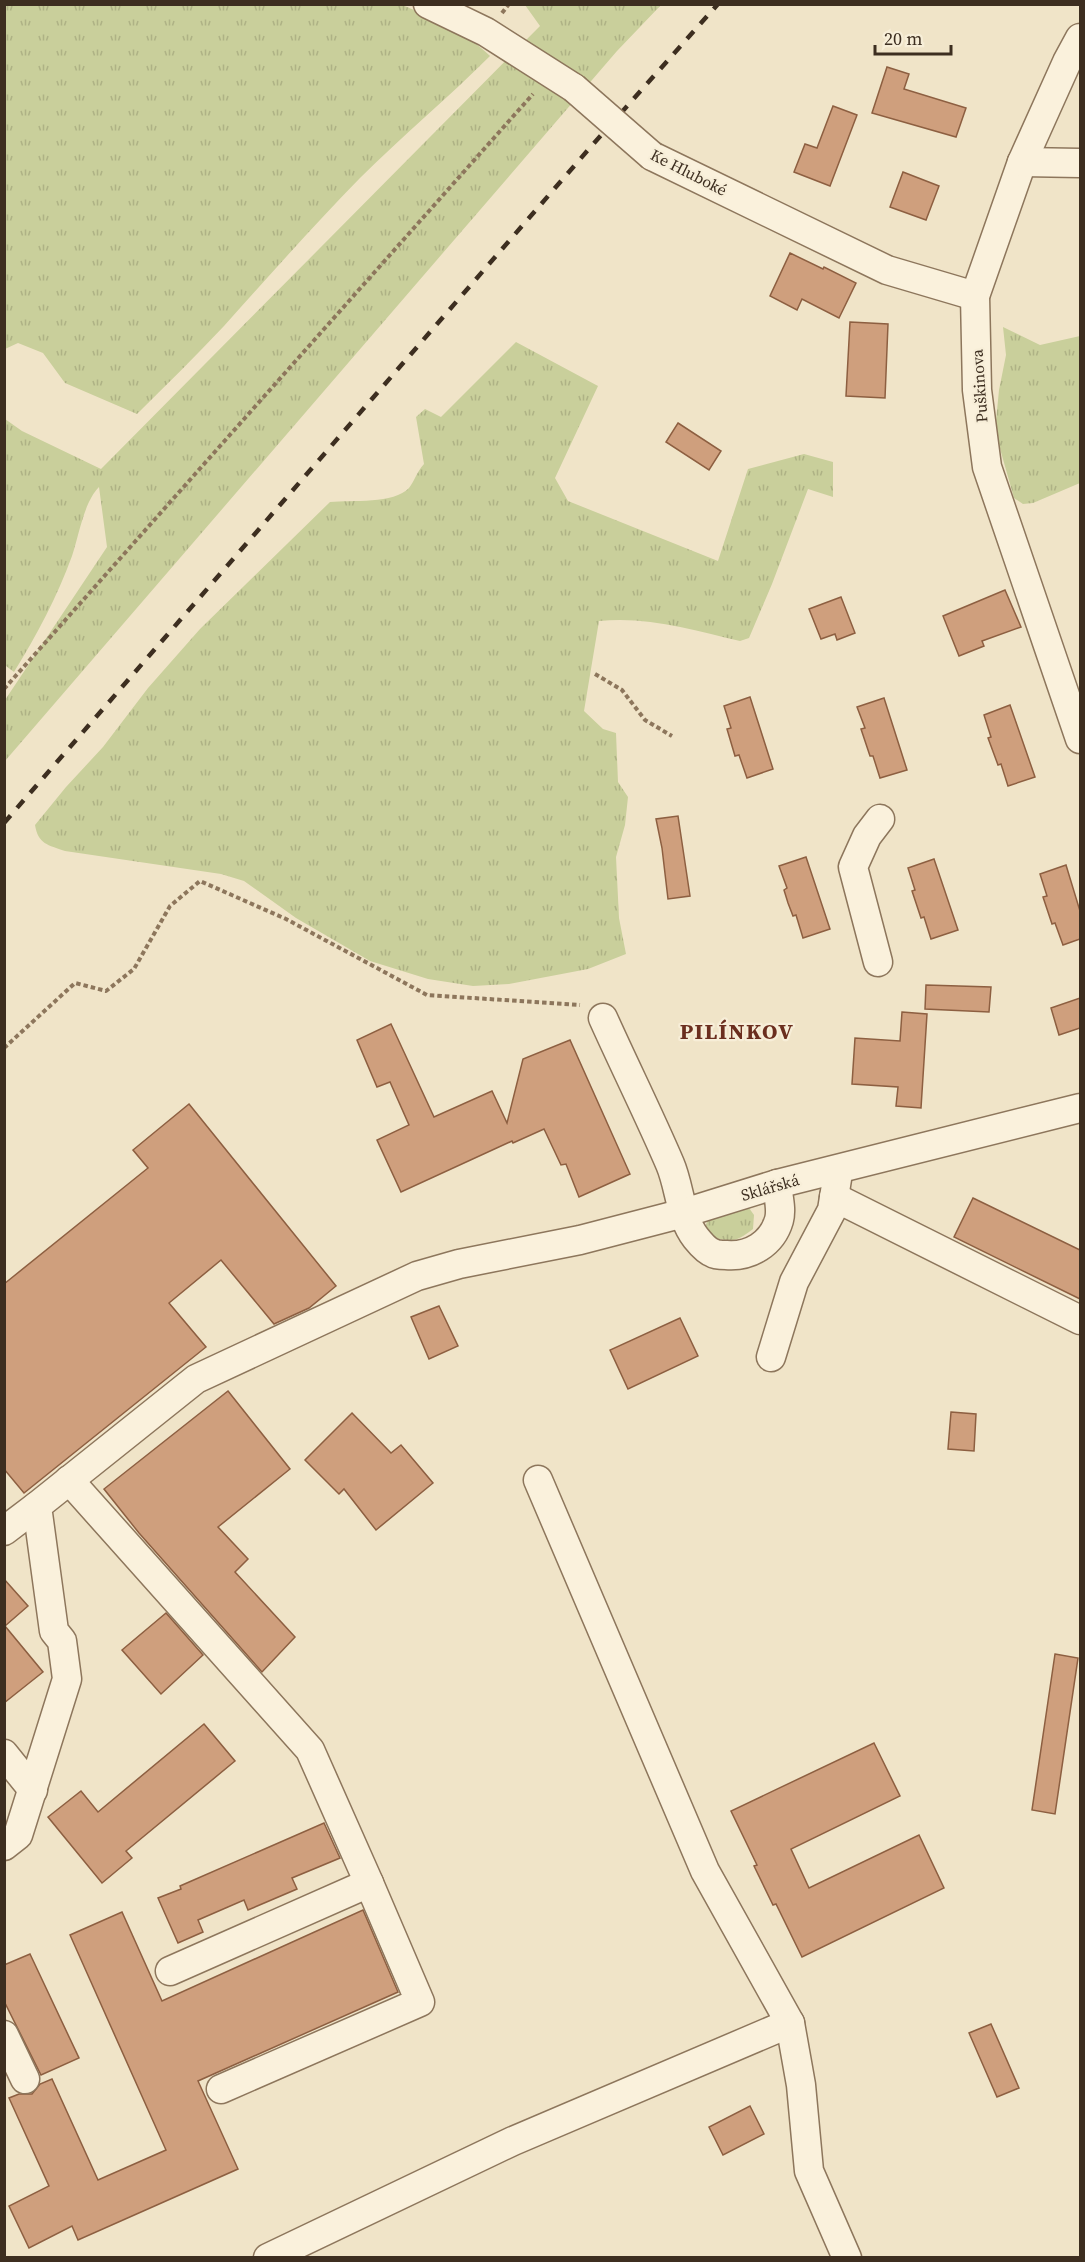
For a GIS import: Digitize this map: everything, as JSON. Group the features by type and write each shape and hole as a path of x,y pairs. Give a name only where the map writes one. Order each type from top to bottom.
{"street":[{"name":"Ke Hluboké","path":"428,4 486,32 563,80 652,156 887,270 975,296"},
{"name":"Puškinova","path":"1080,38 1066,62 1022,162 975,296 977,390 987,467 1080,740"},
{"path":"1022,162 1080,163"},
{"path":"878,962 853,867 867,836 880,819"},
{"path":"603,1018 671,1166 684,1212 695,1237 714,1254 737,1256 751,1252 768,1239 779,1220 780,1205 777,1184"},
{"name":"Sklářská","path":"4,1532 196,1379 417,1276 459,1264 580,1240 777,1184 1080,1108"},
{"path":"771,1357 794,1282 832,1210 839,1168"},
{"path":"834,1197 1080,1320"},
{"path":"69,1480 310,1750 420,2002 221,2089"},
{"path":"538,1480 705,1871 790,2024 801,2085 809,2171 847,2258"},
{"path":"4,1846 18,1835 68,1679 62,1641 54,1630 37,1506"},
{"path":"4,1754 33,1790"},
{"path":"170,1971 369,1883"},
{"path":"268,2258 513,2141 790,2024"},
{"path":"4,2036 25,2079"}],"path":[{"path":"4,689 563,80"},
{"path":"596,674 621,690 645,720 672,736"},
{"path":"4,1048 75,983 106,991 134,969 170,906 200,881 286,920 427,995 579,1005 603,1018"}],"green space":[{"path":"5,5 402,5 460,33 490,56 360,178 224,326 137,414 65,383 43,353 18,343 5,349"},
{"path":"525,5 661,5 617,51 5,761 5,700 107,547 99,487 89,501 72,556 46,616 14,672 6,666 5,668 5,419 22,431 101,469 540,26"},
{"path":"1003,327 1040,345 1080,336 1080,483 1033,503 1023,504 1014,498 995,431 999,390 1006,355"},
{"path":"516,342 598,386 555,478 568,501 718,561 748,469 804,454 833,462 833,497 808,489 749,638 740,641 653,622 599,621 584,711 603,729 616,733 618,782 628,797 625,825 616,857 619,918 626,954 588,969 509,984 473,986 428,979 370,961 296,918 244,881 221,874 65,851 41,840 35,825 200,629 330,502 383,499 393,497 409,488 424,464 416,417 425,409 441,417"},
{"path":"749,1208 754,1215 753,1229 739,1238 725,1240 713,1237 706,1226 708,1217"}],"building":[{"path":"887,67 909,74 904,89 966,108 956,137 872,113"},
{"path":"833,106 857,115 830,186 794,172 805,144 817,148"},
{"path":"903,172 939,186 926,220 890,207"},
{"path":"790,253 856,283 839,318 802,299 797,310 770,296"},
{"path":"850,322 888,324 885,398 846,396"},
{"path":"678,423 721,451 709,470 666,442"},
{"path":"1005,590 1021,627 982,641 984,646 959,656 943,616"},
{"path":"841,597 855,633 837,640 835,634 821,639 809,609"},
{"path":"750,697 773,769 747,778 739,755 735,756 727,729 731,728 724,706"},
{"path":"884,698 907,770 880,778 861,729 865,728 857,707"},
{"path":"1010,705 1035,777 1008,786 1001,764 998,765 988,738 991,737 984,715"},
{"path":"678,816 690,896 668,899 656,819"},
{"path":"806,857 830,929 803,938 796,915 793,916 788,903 784,890 787,888 779,866"},
{"path":"934,859 958,930 931,939 912,891 915,890 908,868"},
{"path":"1066,865 1080,911 1080,939 1063,945 1055,923 1052,924 1043,897 1047,896 1040,874"},
{"path":"926,985 991,987 989,1012 925,1009"},
{"path":"1080,998 1080,1028 1059,1035 1051,1008"},
{"path":"902,1012 927,1014 921,1108 896,1106 898,1087 852,1084 855,1038 900,1041"},
{"path":"391,1024 434,1117 492,1091 507,1123 523,1059 570,1040 630,1174 579,1197 566,1164 561,1165 544,1129 513,1143 512,1141 401,1192 377,1140 409,1125 390,1082 377,1087 357,1040"},
{"path":"189,1104 336,1286 309,1308 274,1324 221,1260 169,1303 206,1347 24,1493 4,1469 4,1284 148,1168 133,1150"},
{"path":"973,1198 1080,1250 1080,1299 954,1237"},
{"path":"439,1306 458,1346 429,1359 411,1317"},
{"path":"680,1318 698,1356 628,1389 610,1350"},
{"path":"228,1391 290,1469 218,1527 248,1559 235,1572 295,1637 262,1672 139,1533 104,1489"},
{"path":"951,1412 976,1414 974,1451 948,1449"},
{"path":"352,1413 391,1453 401,1445 433,1483 376,1530 344,1489 339,1494 305,1460"},
{"path":"4,1579 28,1606 5,1626 43,1672 4,1703"},
{"path":"166,1613 203,1655 161,1694 122,1650"},
{"path":"1055,1654 1078,1658 1055,1814 1032,1810"},
{"path":"204,1724 235,1761 126,1851 132,1858 102,1883 48,1817 81,1791 98,1812"},
{"path":"874,1743 900,1796 791,1849 809,1888 919,1835 944,1888 802,1957 754,1866 757,1865 731,1811"},
{"path":"324,1823 340,1858 292,1878 297,1889 248,1910 244,1900 198,1920 203,1932 178,1943 158,1898 181,1889 180,1886"},
{"path":"363,1910 398,1992 198,2081 238,2169 78,2240 72,2226 29,2248 9,2206 49,2186 9,2098 19,2094 32,2094 40,2084 52,2079 98,2180 166,2150 70,1935 122,1912 162,2001"},
{"path":"30,1954 79,2058 41,2075 4,2001 4,1965"},
{"path":"991,2024 1019,2088 997,2097 969,2033"},
{"path":"750,2106 764,2134 723,2155 709,2127"}],"railway":[{"path":"4,823 588,150 718,4"}],"district":[{"name":"PILÍNKOV","path":"737,1031"}]}
